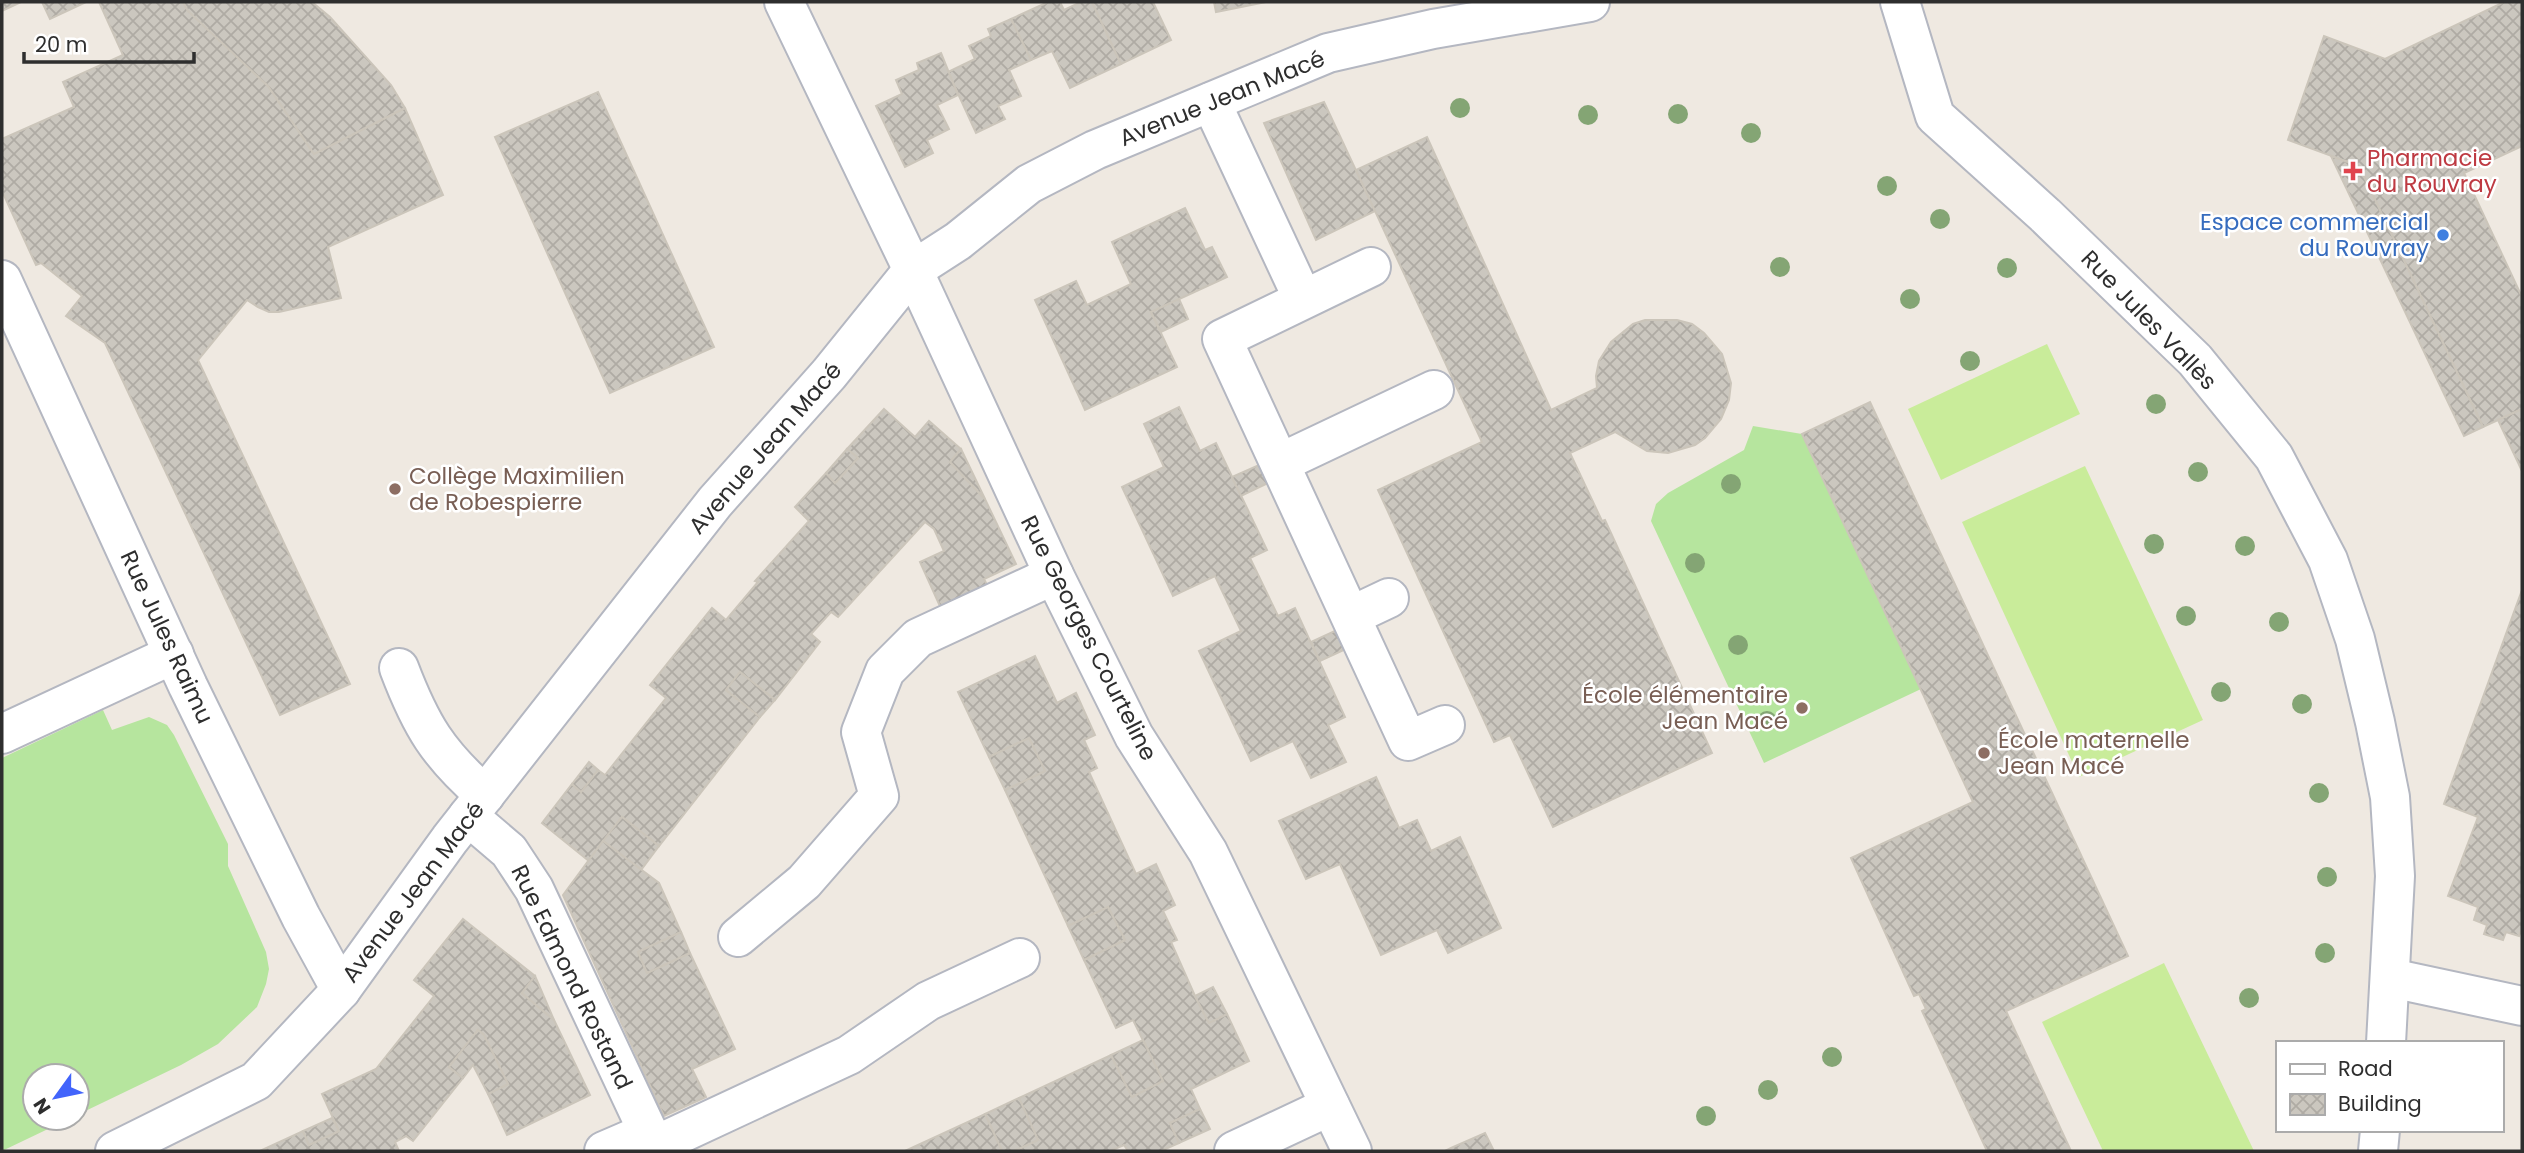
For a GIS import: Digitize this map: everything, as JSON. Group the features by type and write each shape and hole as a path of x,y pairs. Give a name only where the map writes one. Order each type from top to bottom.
{"street":[{"name":"Rue Georges Courteline","path":"784,2 913,270 1054,575 1134,736 1208,852 1352,1151"},
{"name":"Avenue Jean Macé","path":"115,1151 256,1081 341,990 477,806 715,502 829,374 913,270 958,241 1028,184 1096,150 1328,53 1433,29 1590,2"},
{"name":"Rue Jules Vallès","path":"1900,2 1935,116 2045,215 2195,360 2274,457 2328,560 2355,639 2390,797 2395,876 2386,1041"},
{"path":"1211,102 1303,299"},
{"path":"1371,267 1222,339 1408,741 1446,725"},
{"name":"Rue Jules Raimu","path":"2,280 174,654 301,917 341,990"},
{"path":"1280,463 1434,390"},
{"path":"738,937 804,882 879,796 861,732 885,671 918,638 1054,575"},
{"path":"1351,616 1389,598"},
{"path":"2,734 174,654"},
{"name":"Rue Edmond Rostand","path":"399,668 429,734 460,773 477,806 534,889 653,1143"},
{"path":"604,1151 653,1143 849,1055 928,1001 1020,958"},
{"path":"2391,978 2522,1006"},
{"path":"1234,1151 1330,1106"},
{"path":"2378,1151 2380,1132"}],"green space":[{"path":"2047,344 2080,414 1941,480 1908,409"},
{"path":"1753,426 1802,434 1921,689 1764,763 1651,521 1656,504 1668,493 1744,450"},
{"path":"2085,466 2203,720 2079,777 1962,522"},
{"path":"103,710 112,730 149,717 167,725 228,844 228,866 266,952 269,969 257,1007 218,1044 91,1108 91,1062 21,1062 21,1132 42,1132 2,1151 2,758"},
{"path":"2164,963 2254,1151 2103,1151 2042,1022"}],"building":[{"path":"2,2 21,2 2,11"},
{"path":"42,2 86,2 50,19"},
{"path":"99,2 183,2 188,11 268,86 314,154 405,108 443,195 328,247 341,298 279,312 269,312 247,300 198,360 350,684 280,715 105,343 66,316 82,296 41,263 36,265 2,191 2,139 74,107 63,82 123,55"},
{"path":"183,2 312,2 330,17 391,85 405,108 314,154 268,86 188,11"},
{"path":"1048,2 1060,2 1064,10 1081,2 1092,2 1121,64 1070,88 1052,51 1031,60 1011,19"},
{"path":"1092,2 1153,2 1171,40 1121,64"},
{"path":"1214,2 1266,2 1216,12"},
{"name":"Espace commercial du Rouvray","path":"2504,2 2522,2 2522,146 2464,173 2522,297 2522,409 2483,427 2359,166 2288,140 2324,36 2385,59"},
{"path":"1011,19 1031,60 1009,70 1021,96 998,106 1005,119 976,133 948,72 975,59 969,46 991,36 988,29"},
{"path":"941,53 958,95 937,105 949,129 927,140 933,153 905,167 876,106 902,94 896,80 919,70 917,63"},
{"path":"598,92 714,347 610,393 495,137"},
{"path":"1324,102 1375,211 1316,240 1264,123"},
{"path":"1427,137 1551,410 1597,388 1599,361 1611,342 1633,324 1645,320 1677,320 1692,324 1704,333 1722,354 1731,383 1729,400 1721,419 1705,438 1695,445 1668,453 1647,451 1615,432 1570,453 1602,521 1605,520 1712,753 1553,827 1510,735 1494,742 1378,490 1482,442 1356,170"},
{"path":"2331,156 2359,166 2483,427 2464,436"},
{"path":"1185,208 1205,250 1212,247 1227,277 1151,312 1177,367 1085,410 1035,300 1076,281 1087,305 1131,284 1112,242"},
{"path":"1179,299 1188,319 1161,332 1151,312"},
{"path":"1870,402 2128,956 2006,1011 2071,1151 1987,1151 1922,1011 1926,1009 1919,994 1914,996 1851,858 1973,802 1802,434"},
{"path":"1179,407 1200,451 1216,443 1267,550 1250,558 1278,616 1295,608 1345,717 1328,725 1346,762 1311,778 1293,741 1251,761 1199,651 1241,631 1215,576 1173,596 1122,487 1164,467 1144,424"},
{"path":"884,409 915,437 929,421 961,449 950,462 985,499 1016,564 984,579 990,591 943,613 920,562 944,551 934,529 925,522 838,617 831,612 811,634 820,642 775,700 740,672 726,690 760,717 659,846 622,817 589,861 542,823 572,784 581,792 598,770 605,775 666,698 650,685 712,608 726,620 758,582 755,581 809,521 795,507 826,473 835,483 858,458 847,449"},
{"path":"2522,409 2522,471 2498,420"},
{"path":"847,449 858,458 835,483 826,473"},
{"path":"961,449 985,499 950,462"},
{"path":"1259,465 1268,483 1241,496 1232,477"},
{"path":"2522,590 2522,928 2519,936 2506,932 2503,940 2484,934 2487,925 2474,920 2478,907 2448,896 2478,817 2444,804"},
{"path":"1339,629 1348,648 1320,661 1311,642"},
{"path":"1035,656 1057,703 1076,693 1095,735 1084,740 1097,768 1089,772 1136,874 1156,864 1175,905 1163,911 1177,940 1171,942 1195,996 1209,1023 1227,1014 1249,1061 1191,1089 1200,1109 1170,1123 1179,1143 1161,1151 1128,1151 1124,1145 1110,1151 1014,1151 1038,1140 1019,1098 1111,1055 1132,1097 1163,1081 1133,1020 1116,1028 1084,960 1125,940 1108,907 1068,926 1005,790 1045,771 1029,738 989,757 958,692"},
{"path":"740,672 775,700 760,717 726,690"},
{"path":"1029,738 1045,771 1005,790 989,757"},
{"path":"589,762 598,770 581,792 572,784"},
{"path":"1376,777 1399,828 1417,820 1431,851 1460,837 1501,928 1448,953 1437,930 1381,955 1340,864 1306,879 1279,821"},
{"path":"622,817 659,846 641,870 603,841"},
{"path":"603,841 659,883 681,932 638,952 647,973 690,953 735,1049 692,1069 706,1097 664,1116 563,895"},
{"path":"1108,907 1125,940 1084,960 1068,926"},
{"path":"463,919 535,976 522,993 554,1020 590,1095 507,1135 488,1094 508,1084 484,1035 478,1030 449,1067 463,1078 413,1141 406,1136 395,1142 399,1151 260,1151 303,1131 309,1145 339,1131 322,1094 376,1069 434,996 414,980"},
{"path":"681,932 690,953 647,973 638,952"},
{"path":"535,976 554,1020 522,993"},
{"path":"1213,987 1227,1014 1209,1023 1195,996"},
{"path":"478,1030 484,1035 508,1084 488,1094 473,1065 463,1078 449,1067"},
{"path":"1143,1040 1163,1081 1132,1097 1111,1055"},
{"path":"1019,1098 1038,1140 1014,1151 1002,1151 985,1114"},
{"path":"1200,1109 1210,1129 1179,1143 1170,1123"},
{"path":"985,1114 1002,1151 905,1151"},
{"path":"332,1118 339,1131 309,1145 303,1131"},
{"path":"1485,1133 1494,1151 1445,1151 1451,1148"}],"place":[{"name":"Pharmacie du Rouvray","path":"2353,171"},
{"name":"Espace commercial du Rouvray","path":"2443,235"},
{"name":"Collège Maximilien de Robespierre","path":"395,489"},
{"name":"École élémentaire Jean Macé","path":"1802,708"},
{"name":"École maternelle Jean Macé","path":"1984,753"}]}
